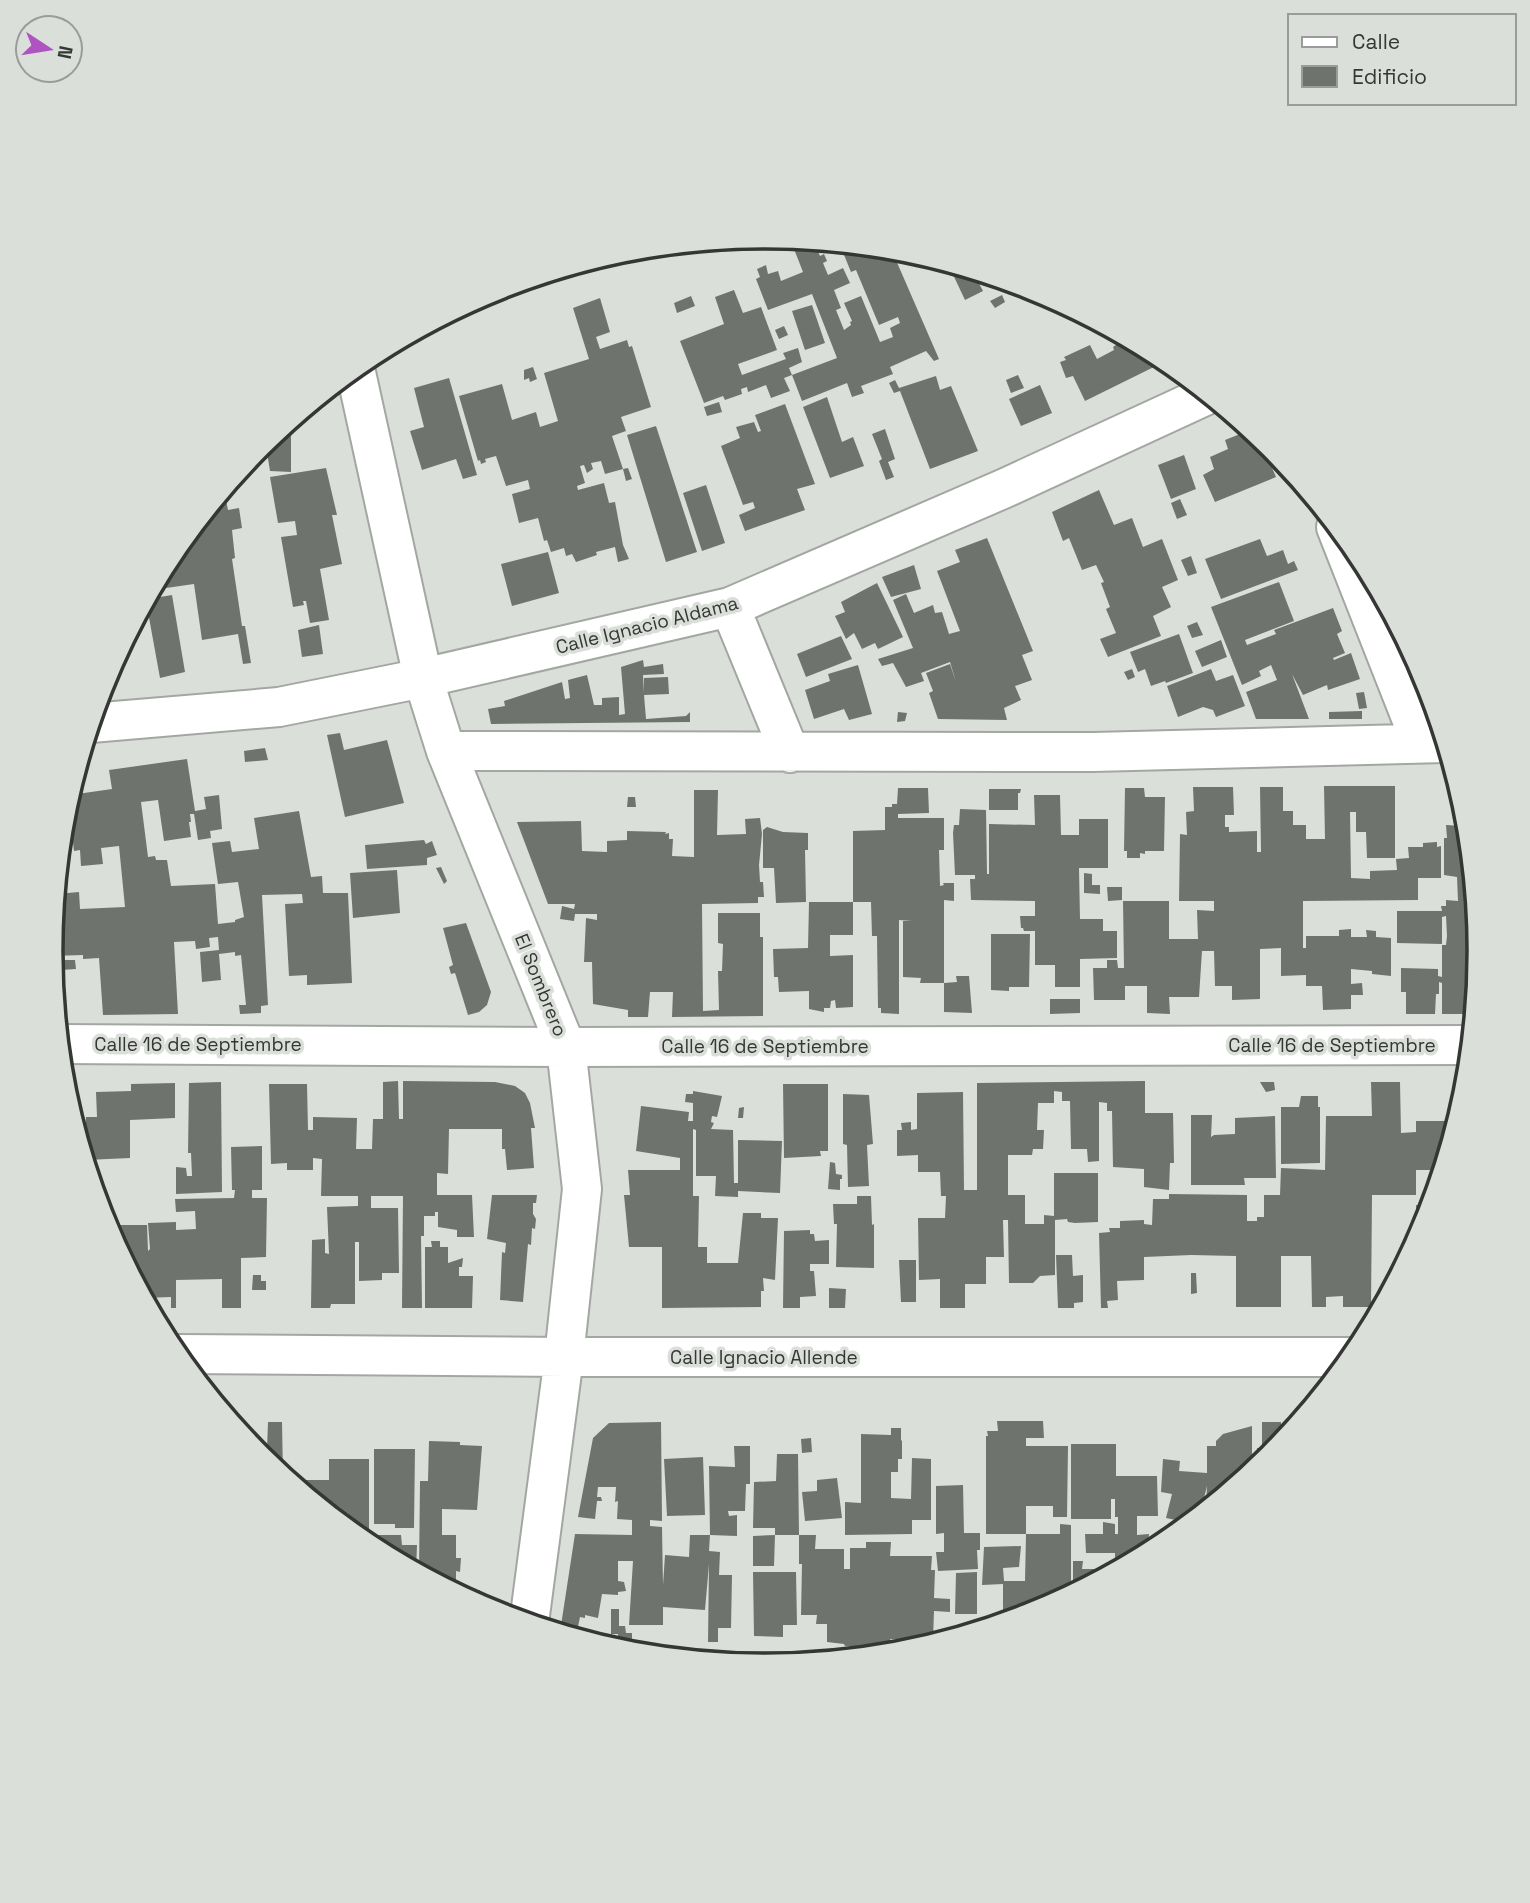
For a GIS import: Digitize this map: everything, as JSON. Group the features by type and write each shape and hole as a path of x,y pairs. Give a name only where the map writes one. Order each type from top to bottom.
{"street":[{"name":"El Sombrero","path":"358,381 423,678 446,751 566,1046 582,1189 564,1357 530,1613"},
{"name":"Calle Ignacio Aldama","path":"101,722 279,707 423,678 730,607 1003,489 1197,399"},
{"path":"446,751 1093,752 1433,743 1357,575"},
{"path":"730,607 790,753"},
{"name":"Calle 16 de Septiembre","path":"69,1044 1461,1045"},
{"name":"Calle Ignacio Allende","path":"190,1354 1338,1357"}],"building":[{"path":"795,250 818,252 820,256 824,254 827,261 823,263 828,275 843,268 850,283 834,290 841,308 836,310 844,330 852,321 844,303 861,296 880,342 893,337 890,328 900,323 898,317 879,325 856,270 851,272 844,255 897,262 939,359 934,361 926,351 890,367 893,374 861,386 864,393 852,397 847,383 802,401 792,375 837,358 812,294 768,310 756,279 760,277 757,269 766,265 768,274 778,271 781,281 803,272"},
{"path":"953,275 979,283 983,291 965,300"},
{"path":"734,290 743,313 761,307 777,350 738,364 742,375 786,359 783,353 798,348 802,362 789,368 792,375 784,378 790,391 771,398 766,385 748,392 747,387 741,389 742,394 725,400 723,396 704,403 680,341 724,324 715,297"},
{"path":"1002,295 1005,302 995,308 990,301"},
{"path":"691,296 695,306 677,313 674,303"},
{"path":"600,298 610,332 596,337 600,349 627,340 629,347 632,346 651,407 621,417 626,431 612,436 623,469 605,474 601,461 591,463 593,469 587,473 584,465 580,466 585,483 577,486 578,490 604,483 609,503 615,502 623,545 629,559 618,562 615,547 596,552 597,555 576,562 572,554 566,556 564,548 551,552 547,540 544,541 538,518 519,523 512,494 530,489 528,480 506,486 496,456 485,459 486,462 481,464 480,460 478,461 459,396 502,384 512,420 536,412 540,427 558,421 544,373 589,359 573,308"},
{"path":"812,305 825,343 805,350 792,311"},
{"path":"784,326 788,335 779,339 775,330"},
{"path":"1117,344 1154,367 1085,401 1073,376 1066,378 1060,362 1066,360 1064,357 1090,345 1097,359 1114,350 1113,347"},
{"path":"533,367 537,379 530,382 529,378 524,380 524,370"},
{"path":"1018,375 1024,388 1011,393 1006,380"},
{"path":"936,376 940,390 951,386 978,451 930,469 900,391 894,393 889,383 895,380 899,388"},
{"path":"449,378 477,475 463,479 456,459 422,470 410,431 424,427 414,388"},
{"path":"1040,385 1052,413 1021,426 1009,399"},
{"path":"827,397 842,442 853,437 864,466 830,478 803,407"},
{"path":"719,402 722,412 707,416 704,407"},
{"path":"785,404 815,484 797,489 805,510 745,531 739,515 755,508 753,502 743,505 721,446 740,438 736,427 754,422 758,432 761,431 755,415"},
{"path":"656,426 697,552 666,562 627,435"},
{"path":"885,429 895,459 888,462 894,477 886,480 879,461 882,459 872,434"},
{"path":"291,434 291,472 270,471 268,456"},
{"path":"1239,434 1271,466 1276,477 1215,502 1203,475 1214,469 1210,457 1228,449 1225,440"},
{"path":"1184,455 1196,489 1171,499 1158,465"},
{"path":"326,468 337,515 332,515 342,564 320,569 329,620 310,623 306,601 303,601 304,605 293,607 281,537 297,535 295,521 278,523 270,477"},
{"path":"628,468 632,479 626,481 623,469"},
{"path":"706,485 725,543 702,551 683,493"},
{"path":"1099,490 1114,525 1132,518 1143,547 1162,539 1178,580 1162,587 1171,607 1153,616 1161,636 1108,657 1100,639 1116,633 1106,609 1110,607 1101,583 1104,582 1096,565 1082,570 1069,538 1063,541 1052,512"},
{"path":"1180,499 1187,515 1177,519 1171,503"},
{"path":"226,502 228,510 239,508 242,528 232,530 235,558 232,559 242,626 245,626 251,663 243,664 238,634 202,640 194,584 164,588 181,561"},
{"path":"987,538 1033,651 1022,655 1032,680 1015,686 1021,700 1004,708 1007,720 938,719 929,693 933,691 926,673 950,664 956,682 950,662 921,673 924,681 906,687 893,663 882,666 878,659 913,648 893,600 906,594 914,613 933,605 935,613 942,612 949,634 960,631 937,571 960,562 955,550"},
{"path":"1260,539 1267,556 1283,550 1288,564 1294,561 1298,570 1221,599 1205,559"},
{"path":"548,552 559,593 512,606 501,564"},
{"path":"1191,556 1197,573 1188,576 1181,560"},
{"path":"914,565 921,589 891,597 882,577"},
{"path":"1279,582 1294,621 1245,640 1247,645 1276,634 1274,630 1333,608 1342,631 1337,634 1345,653 1333,658 1334,660 1351,653 1360,679 1328,690 1327,685 1303,695 1292,674 1309,719 1256,719 1246,692 1277,680 1271,665 1259,671 1261,676 1242,685 1211,607"},
{"path":"877,583 903,637 878,649 875,643 862,649 854,633 846,639 835,616 845,612 841,602"},
{"path":"172,595 185,672 160,678 149,616 159,597"},
{"path":"1197,622 1203,635 1192,638 1187,626"},
{"path":"319,625 323,654 302,657 298,630"},
{"path":"1179,634 1193,673 1151,686 1145,669 1138,672 1130,652"},
{"path":"841,636 852,659 806,677 797,654"},
{"path":"1221,640 1227,657 1202,667 1195,651"},
{"path":"643,660 644,667 663,664 664,674 643,675 644,693 644,678 668,677 669,694 644,695 646,719 686,716 690,712 690,722 491,724 488,709 505,706 504,701 562,682 565,699 570,698 568,680 587,675 594,705 602,705 602,698 619,697 619,715 625,714 621,667"},
{"path":"858,665 872,714 849,720 844,709 814,719 805,690 830,681 828,674"},
{"path":"1132,669 1135,677 1128,680 1124,672"},
{"path":"1211,669 1216,681 1233,675 1245,706 1216,717 1213,710 1203,707 1178,717 1167,686"},
{"path":"1364,692 1367,708 1359,709 1356,693"},
{"path":"1362,711 1362,719 1329,719 1329,712"},
{"path":"898,712 907,713 905,721 897,722"},
{"path":"340,733 344,750 387,740 404,803 345,817 327,735"},
{"path":"265,748 268,760 245,762 244,751"},
{"path":"187,759 195,811 206,809 204,797 219,795 222,829 210,831 211,838 198,840 194,814 190,814 191,837 164,841 158,800 141,802 148,857 167,860 171,886 215,884 218,924 235,922 244,917 238,882 218,884 212,843 230,841 232,852 259,849 254,818 299,811 311,877 322,876 323,893 348,893 352,983 307,985 307,975 289,976 285,904 303,903 302,894 262,895 268,1005 261,1006 261,1013 240,1014 239,1005 246,1005 241,955 235,956 235,952 219,954 221,980 202,982 200,952 219,950 218,937 209,938 210,947 196,949 195,941 174,942 178,1014 103,1015 99,958 83,959 83,955 63,956 63,952 66,893 79,892 80,909 125,907 119,846 101,848 103,864 81,866 80,850 74,851 72,838 81,793 112,789 109,770"},
{"path":"1324,786 1395,786 1395,858 1367,858 1366,832 1356,832 1356,812 1350,812 1351,878 1370,879 1370,871 1397,870 1396,859 1409,858 1408,847 1423,847 1423,843 1437,842 1437,847 1441,846 1441,878 1418,878 1418,900 1303,901 1303,948 1306,948 1306,936 1339,936 1339,930 1351,929 1351,937 1367,937 1366,930 1376,931 1376,937 1391,938 1391,976 1351,969 1351,984 1362,983 1363,995 1351,995 1351,1009 1323,1010 1322,986 1306,986 1306,975 1281,976 1281,948 1260,949 1260,999 1232,1000 1232,986 1215,986 1214,951 1202,951 1199,997 1169,997 1170,1014 1147,1013 1147,986 1125,986 1125,1000 1094,1000 1093,968 1107,968 1107,960 1117,960 1118,968 1124,968 1123,901 1169,901 1169,939 1198,939 1197,910 1214,911 1214,901 1179,901 1180,834 1187,835 1186,812 1194,811 1193,787 1233,787 1234,815 1225,815 1225,827 1229,827 1229,832 1257,831 1257,852 1261,852 1260,787 1283,787 1283,811 1293,811 1293,825 1306,825 1306,839 1325,839"},
{"path":"898,788 928,788 929,813 898,814 898,818 944,818 944,850 939,850 940,886 944,885 943,883 954,883 954,901 944,900 944,983 920,983 921,978 903,977 903,921 912,921 899,920 899,1014 881,1013 881,1008 878,1008 877,936 872,936 871,902 853,902 853,831 885,830 885,807 897,804"},
{"path":"1125,788 1144,788 1145,797 1165,797 1164,851 1145,851 1145,854 1140,853 1140,858 1127,858 1127,851 1124,851"},
{"path":"989,789 1021,789 1018,793 1018,810 989,810"},
{"path":"694,790 718,790 717,835 746,834 745,819 760,818 762,834 759,865 764,897 758,897 758,903 702,904 703,1011 719,1010 718,971 722,971 723,944 718,943 718,913 760,913 760,937 763,937 763,1016 672,1017 673,992 650,992 648,1017 628,1017 628,1010 593,1004 592,962 584,962 586,918 597,920 597,914 575,914 574,921 560,919 562,906 574,909 575,904 548,904 517,822 581,821 582,851 607,852 607,841 627,840 627,831 666,832 665,834 669,833 669,839 673,839 672,856 694,857"},
{"path":"1034,795 1060,795 1061,835 1079,835 1079,819 1108,819 1108,868 1079,868 1080,919 1103,919 1103,931 1117,931 1117,958 1080,959 1080,987 1055,987 1055,965 1035,965 1035,931 1024,931 1021,928 1020,916 1035,916 1035,901 971,900 970,879 975,879 975,875 955,875 953,833 954,825 959,825 960,809 986,810 989,874 989,824 1035,825"},
{"path":"628,797 635,797 636,807 627,807"},
{"path":"1446,825 1456,826 1461,860 1467,952 1464,1014 1442,1014 1442,983 1439,982 1435,1014 1406,1014 1406,992 1401,992 1401,968 1438,969 1438,976 1442,977 1442,945 1446,945 1447,936 1446,916 1442,917 1442,944 1397,943 1397,911 1442,911 1441,906 1446,906 1446,900 1458,901 1457,877 1444,875"},
{"path":"767,827 783,832 808,833 808,850 805,850 806,902 776,903 774,868 763,868 763,830"},
{"path":"424,840 426,844 432,841 437,855 427,858 427,865 367,869 365,845"},
{"path":"441,867 447,881 444,884 436,868"},
{"path":"397,870 400,913 353,918 350,873"},
{"path":"1084,873 1092,874 1092,885 1100,885 1100,894 1084,893"},
{"path":"1107,887 1122,887 1122,900 1108,901"},
{"path":"809,902 853,902 853,935 830,935 830,956 853,955 853,1007 836,1008 835,1000 831,1001 830,1008 824,1008 824,1012 809,1009 809,991 779,992 778,977 774,977 773,949 808,948"},
{"path":"466,923 491,992 487,1005 479,1012 468,1015 455,973 451,974 449,967 453,965 443,928"},
{"path":"991,934 1030,934 1029,987 1009,987 1009,991 991,990"},
{"path":"63,960 75,960 76,969 64,970"},
{"path":"956,976 969,976 972,1013 944,1012 944,983 957,982"},
{"path":"1050,999 1080,999 1080,1013 1050,1014"},
{"path":"398,1081 399,1119 403,1119 403,1081 495,1082 515,1086 525,1093 530,1103 535,1128 531,1128 534,1168 507,1170 505,1149 502,1149 502,1129 449,1129 448,1174 437,1173 437,1195 472,1195 474,1237 457,1237 457,1230 438,1227 438,1212 435,1212 435,1216 424,1216 424,1236 421,1236 422,1308 402,1308 403,1196 371,1196 371,1208 398,1208 399,1273 382,1273 382,1280 359,1281 359,1242 355,1242 355,1304 331,1304 330,1308 311,1308 312,1240 325,1239 325,1253 329,1254 327,1207 358,1206 358,1196 321,1196 322,1159 313,1158 313,1170 287,1170 287,1163 271,1164 269,1084 307,1084 308,1130 313,1130 313,1117 357,1118 356,1149 372,1149 373,1119 383,1119 383,1082"},
{"path":"1145,1081 1145,1113 1173,1113 1174,1163 1170,1163 1169,1190 1144,1187 1144,1169 1113,1167 1112,1111 1107,1111 1107,1103 1099,1102 1099,1161 1088,1162 1087,1149 1071,1149 1070,1101 1062,1101 1062,1092 1054,1091 1054,1103 1038,1103 1037,1130 1044,1130 1043,1149 1033,1149 1032,1155 1008,1155 1008,1195 1025,1195 1025,1224 1044,1224 1044,1215 1054,1216 1054,1173 1098,1173 1098,1222 1055,1220 1055,1275 1040,1276 1033,1283 1009,1283 1008,1220 1003,1220 1004,1257 986,1257 986,1284 965,1284 965,1308 940,1308 940,1279 919,1280 918,1218 945,1218 946,1196 941,1196 940,1172 918,1172 918,1155 897,1156 897,1130 902,1130 901,1123 911,1122 911,1130 917,1129 917,1093 963,1092 964,1190 977,1190 977,1083"},
{"path":"221,1082 222,1192 176,1194 176,1167 186,1168 187,1176 192,1176 191,1153 188,1153 189,1083"},
{"path":"1260,1082 1274,1082 1275,1090 1266,1092"},
{"path":"1371,1082 1400,1082 1401,1133 1416,1132 1416,1121 1446,1121 1432,1170 1416,1170 1416,1195 1372,1195 1371,1307 1343,1307 1343,1296 1326,1297 1326,1307 1312,1307 1311,1256 1281,1256 1281,1307 1236,1307 1236,1256 1191,1255 1144,1257 1144,1280 1117,1281 1118,1300 1107,1301 1108,1308 1101,1308 1099,1233 1110,1232 1109,1228 1120,1228 1120,1221 1144,1220 1144,1224 1152,1225 1153,1199 1169,1199 1169,1194 1247,1195 1247,1221 1257,1221 1257,1217 1264,1217 1264,1195 1280,1195 1281,1168 1325,1170 1326,1116 1372,1116"},
{"path":"175,1083 175,1118 130,1120 130,1158 95,1160 86,1129 86,1117 97,1117 96,1092 131,1091 131,1084"},
{"path":"783,1084 828,1084 828,1151 820,1151 821,1156 784,1158"},
{"path":"693,1091 722,1096 717,1117 712,1116 711,1122 714,1123 711,1129 733,1130 734,1183 738,1183 738,1140 782,1141 780,1193 738,1191 738,1197 715,1196 716,1176 696,1176 696,1130 693,1129 693,1196 699,1196 698,1247 707,1247 707,1263 738,1263 743,1213 761,1213 761,1218 778,1218 775,1280 763,1278 761,1307 662,1308 662,1247 629,1247 624,1195 630,1195 628,1170 680,1170 680,1158 636,1151 641,1106 689,1112 688,1121 693,1121 693,1103 685,1102 686,1094 693,1094"},
{"path":"843,1094 869,1095 873,1144 867,1145 869,1186 848,1187 847,1145 843,1144"},
{"path":"1301,1096 1318,1096 1320,1163 1281,1164 1281,1107 1299,1107"},
{"path":"744,1107 743,1118 738,1118 739,1108"},
{"path":"1191,1115 1212,1115 1211,1137 1235,1134 1235,1118 1275,1116 1276,1178 1244,1178 1245,1185 1191,1185"},
{"path":"262,1146 262,1190 252,1190 252,1198 267,1198 266,1257 241,1258 241,1308 222,1308 222,1279 176,1280 176,1308 171,1308 171,1297 155,1298 118,1225 147,1225 148,1251 148,1223 176,1222 176,1230 196,1229 195,1211 176,1212 175,1199 234,1198 231,1147"},
{"path":"830,1162 835,1163 836,1174 842,1175 840,1190 828,1189"},
{"path":"492,1195 537,1195 536,1203 533,1203 535,1229 532,1228 531,1245 528,1244 523,1302 500,1300 502,1252 505,1253 506,1243 487,1239"},
{"path":"857,1196 871,1196 874,1268 836,1267 837,1224 834,1224 833,1204 857,1204"},
{"path":"810,1230 815,1241 829,1240 829,1264 810,1264 810,1271 814,1271 816,1296 800,1297 800,1308 783,1308 784,1231"},
{"path":"431,1241 440,1241 440,1247 448,1247 448,1263 463,1258 459,1276 473,1276 472,1308 425,1308 425,1247 432,1247"},
{"path":"1056,1255 1072,1255 1073,1276 1083,1275 1083,1302 1074,1303 1074,1308 1058,1308"},
{"path":"899,1260 916,1260 916,1302 901,1302"},
{"path":"1191,1273 1196,1273 1197,1293 1191,1294"},
{"path":"253,1275 261,1275 261,1281 266,1281 266,1290 252,1290"},
{"path":"829,1288 846,1289 845,1308 829,1308"},
{"path":"997,1421 1043,1421 1044,1438 1026,1438 1026,1446 1068,1446 1067,1517 1053,1517 1053,1506 1026,1506 1026,1534 986,1534 986,1436 987,1431 998,1431"},
{"path":"268,1422 282,1422 283,1461 267,1446"},
{"path":"661,1422 662,1521 650,1520 650,1526 662,1527 663,1585 665,1555 689,1557 690,1535 710,1535 709,1551 720,1552 719,1575 732,1575 731,1628 718,1628 718,1642 708,1642 709,1564 705,1610 663,1607 663,1625 629,1625 633,1561 618,1561 618,1581 624,1582 626,1591 618,1592 618,1595 602,1594 598,1618 585,1615 585,1618 580,1617 578,1628 561,1623 575,1534 632,1535 632,1520 617,1519 616,1487 598,1487 597,1497 601,1497 602,1501 597,1501 595,1519 578,1517 593,1438 609,1423"},
{"path":"1262,1422 1281,1422 1281,1427 1262,1447"},
{"path":"1252,1426 1252,1456 1207,1496 1207,1486 1204,1498 1176,1520 1166,1518 1172,1494 1161,1492 1163,1459 1180,1461 1179,1471 1207,1473 1207,1446 1216,1446 1216,1441 1223,1434"},
{"path":"891,1428 901,1428 902,1459 898,1459 898,1472 891,1472 891,1498 911,1499 912,1458 931,1459 931,1520 912,1520 912,1534 845,1535 845,1502 861,1503 861,1434 891,1435"},
{"path":"811,1438 812,1452 802,1453 801,1439"},
{"path":"429,1441 482,1446 477,1510 442,1509 442,1535 456,1535 456,1558 461,1558 460,1572 456,1571 456,1581 419,1562 420,1481 428,1481"},
{"path":"1071,1444 1116,1444 1116,1476 1157,1476 1158,1516 1137,1516 1137,1535 1149,1534 1149,1539 1115,1560 1115,1553 1086,1553 1085,1534 1103,1534 1103,1522 1115,1524 1115,1534 1118,1534 1115,1499 1111,1499 1111,1519 1071,1519"},
{"path":"734,1446 750,1446 750,1484 746,1484 745,1511 728,1511 729,1516 737,1515 737,1536 710,1535 709,1466 735,1467"},
{"path":"374,1449 415,1449 414,1528 374,1524"},
{"path":"777,1454 798,1454 799,1535 775,1535 775,1528 753,1528 754,1482 776,1481"},
{"path":"703,1457 705,1515 667,1516 664,1459"},
{"path":"329,1459 369,1459 369,1529 303,1480 329,1480"},
{"path":"837,1478 842,1518 805,1521 802,1492 817,1491 817,1480"},
{"path":"963,1485 964,1533 980,1533 978,1569 938,1571 936,1552 944,1552 944,1533 936,1534 936,1486"},
{"path":"1060,1524 1071,1525 1071,1583 1003,1612 1003,1584 982,1585 984,1547 1021,1546 1019,1567 1003,1568 1004,1581 1025,1581 1026,1534 1060,1534"},
{"path":"375,1535 401,1535 402,1545 417,1545 416,1560"},
{"path":"775,1535 774,1566 753,1566 753,1536"},
{"path":"799,1535 816,1535 815,1549 844,1549 844,1569 850,1569 850,1548 866,1548 866,1542 891,1542 890,1556 932,1556 931,1570 935,1570 934,1598 950,1599 950,1612 934,1611 933,1633 861,1646 827,1642 827,1624 816,1624 817,1615 801,1615 802,1564 799,1564"},
{"path":"1073,1561 1083,1561 1082,1569 1097,1569 1073,1582"},
{"path":"753,1572 796,1572 797,1625 783,1625 783,1637 754,1636"},
{"path":"977,1572 977,1614 955,1614 956,1573"},
{"path":"611,1609 619,1609 619,1626 625,1626 626,1633 632,1633 632,1641 618,1638 618,1634 611,1634"}]}
